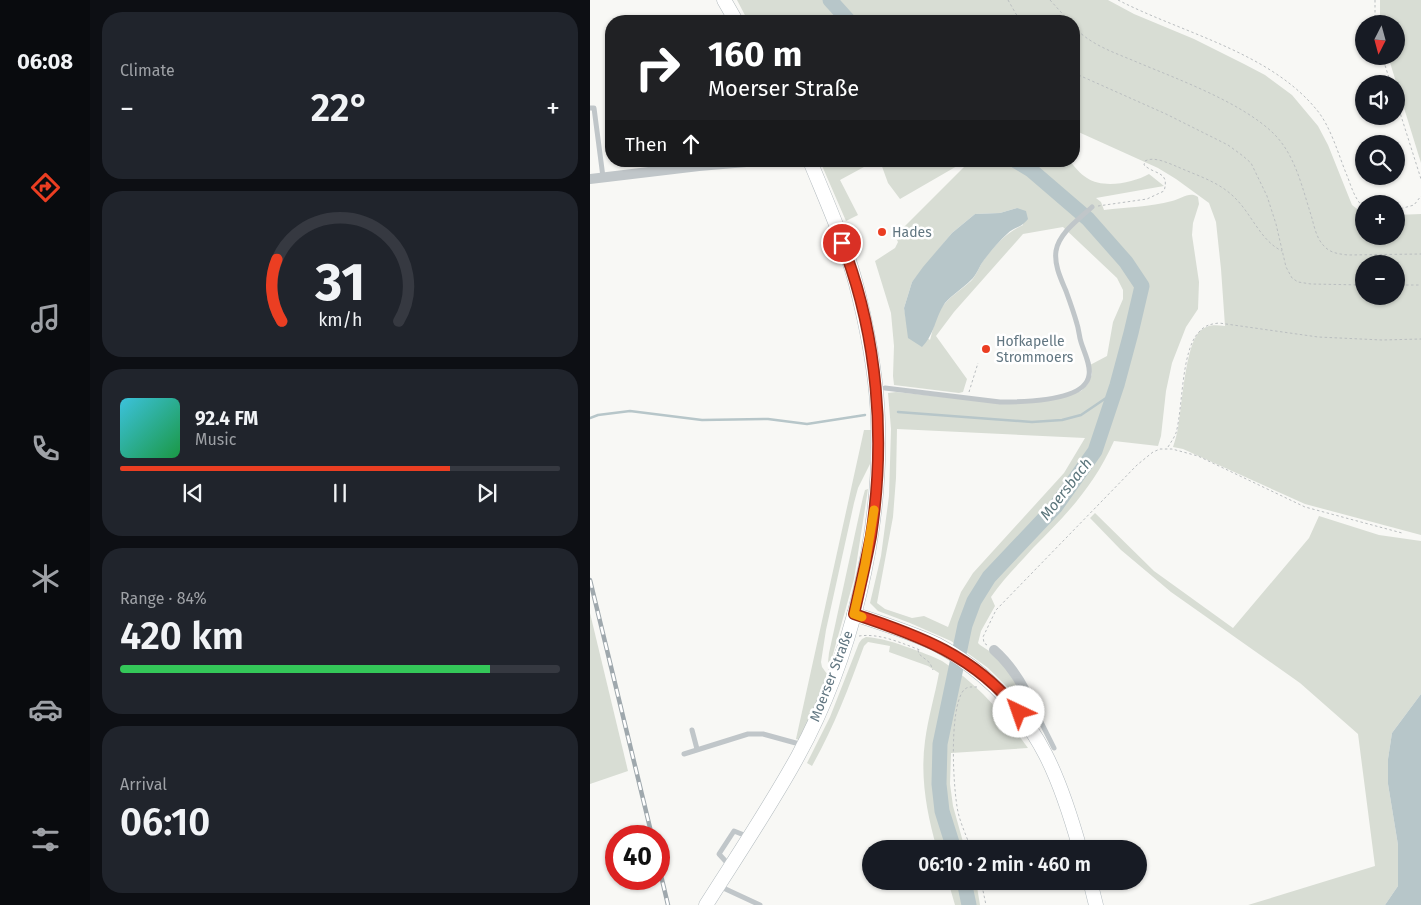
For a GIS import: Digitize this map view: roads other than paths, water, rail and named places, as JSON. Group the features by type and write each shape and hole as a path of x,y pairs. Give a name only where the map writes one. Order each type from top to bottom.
{"main road":[{"path":"724,0 733,15"},
{"name":"Moerser Straße","path":"706,905 803,746 831,684 854,614 865,565 875,498 881,389 872,360 859,295 848,258 812,167"},
{"path":"854,614 920,644 947,650 970,665 1013,704 1036,737 1049,761 1060,785 1077,840"},
{"path":"1092,890 1096,905"}],"street":[{"path":"590,179 700,167"},
{"path":"994,650 1006,660 1020,679 1027,694 1013,704"}],"lane":[{"path":"590,108 594,108 603,177"},
{"path":"881,389 1019,402 1052,399 1077,391 1085,386 1088,382 1089,372 1077,322 1056,261 1056,250 1069,228 1092,207"},
{"path":"1027,694 1054,748"},
{"path":"692,730 697,750"},
{"path":"684,754 748,734 764,734 803,746"},
{"path":"718,886 760,905"}],"waterway":[{"name":"Moersbach","path":"830,0 844,15"},
{"name":"Moersbach","path":"951,840 942,811 939,784 940,744 965,625 974,601 989,577 1056,506 1095,451 1117,385 1142,286 1126,262 1088,219 1026,167"},
{"path":"898,412 1032,422 1062,420 1081,415 1115,392"},
{"path":"590,418 598,415 630,411 702,420 768,419 807,424 865,415"},
{"name":"Moersbach","path":"966,890 969,905"}],"railway":[{"path":"590,580 649,825"},
{"path":"664,890 668,905"}],"place":[{"name":"Hades","path":"882,232"},
{"name":"Hofkapelle Strommoers","path":"986,349"}]}
